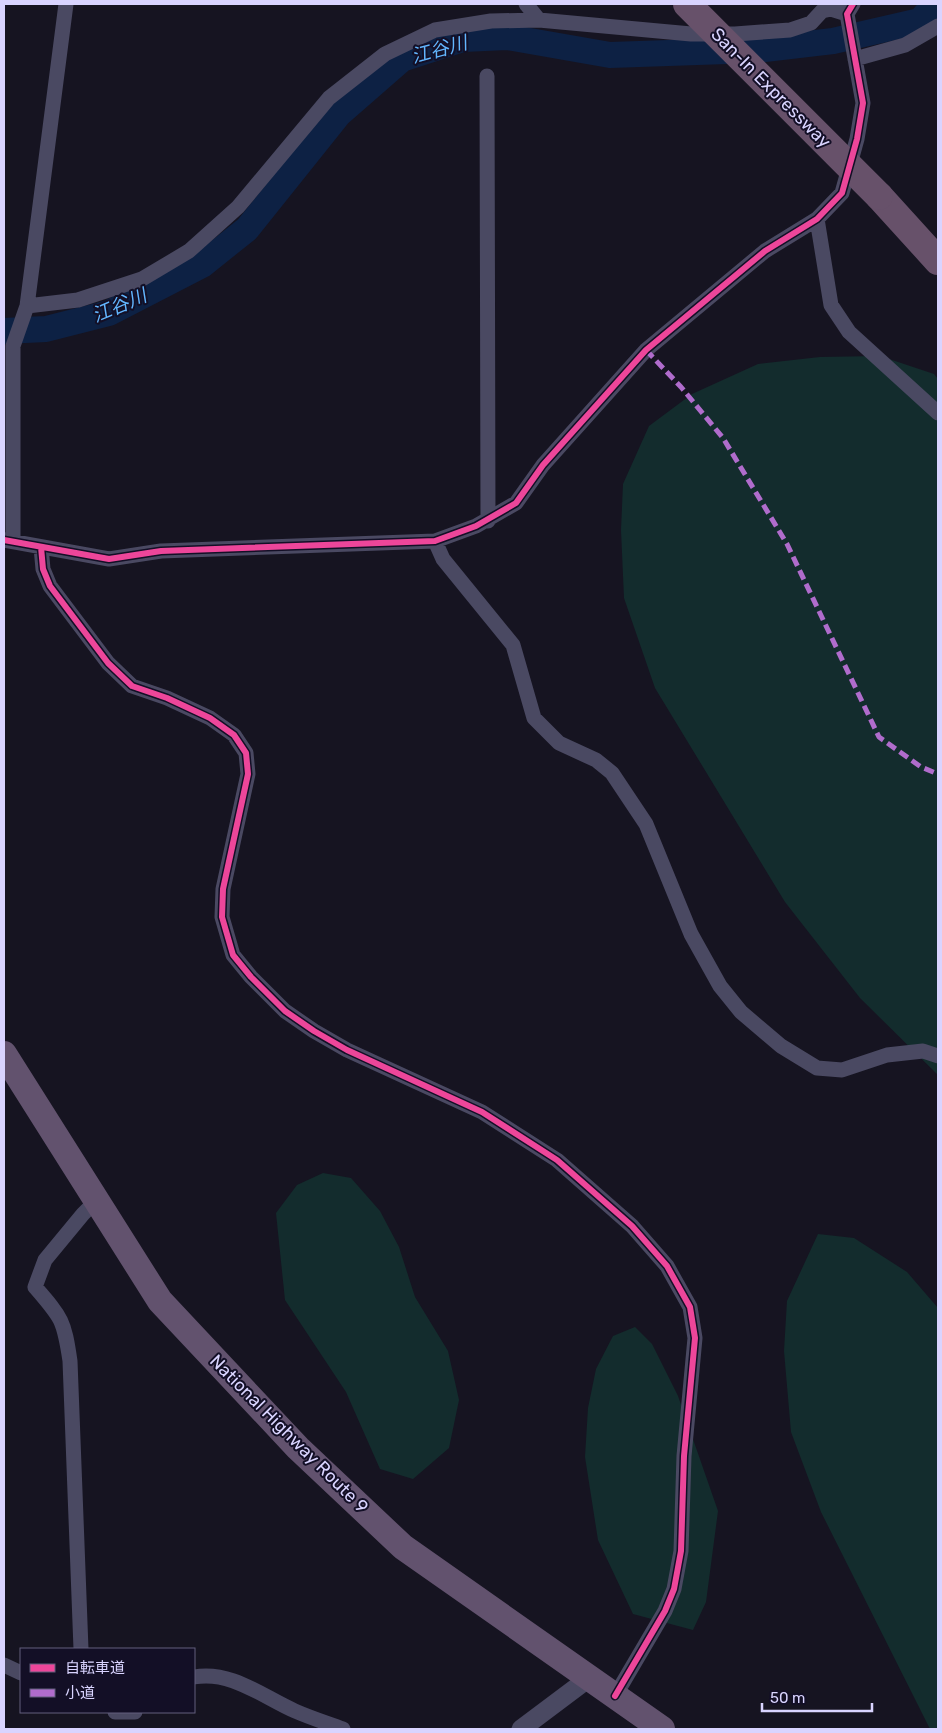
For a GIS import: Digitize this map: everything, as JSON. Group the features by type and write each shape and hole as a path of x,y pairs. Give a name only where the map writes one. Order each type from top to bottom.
{"highway":[{"name":"San-In Expressway","path":"687,4 879,196 938,261"},
{"name":"National Highway Route 9","path":"4,1054 160,1301 298,1448 403,1547 662,1729"}],"street":[{"path":"27,306 78,300 142,279 189,251 238,207 329,98 385,54 435,30 491,20 539,20 691,34 735,34 790,30 811,23 822,11 850,9 863,103 857,139 842,193 816,219 765,251 646,350 543,465 516,503 488,521 435,541 161,551 109,559 8,540 10,350 27,306 66,4"},
{"path":"526,4 539,20"},
{"path":"856,59 905,45 938,26"},
{"path":"487,76 488,521"},
{"path":"816,219 831,305 849,332 938,413"},
{"path":"435,541 443,559 513,645 534,718 559,744 596,760 612,772 646,824 691,934 720,986 741,1012 781,1046 817,1068 842,1070 886,1055 923,1051 938,1056"},
{"path":"41,547 43,568 50,586 108,663 132,686 167,698 210,718 234,735 246,753 248,774 223,889 222,918 233,955 285,1011 314,1031 347,1050 482,1112 557,1160 632,1226 667,1266 690,1307 695,1338 684,1456 682,1551 674,1589 665,1611 615,1696"},
{"path":"81,1648 70,1361 65,1327 60,1316 35,1287 45,1260 97,1200"},
{"path":"4,1665 20,1673"},
{"path":"195,1677 208,1674 255,1688 294,1710 343,1729"},
{"path":"521,1729 589,1678"}],"green space":[{"path":"880,356 934,374 938,379 938,1075 860,998 785,902 655,688 624,598 621,530 623,484 649,426 692,394 758,364 820,357"},
{"path":"323,1173 351,1178 380,1211 399,1247 415,1297 448,1351 459,1400 449,1448 413,1479 380,1469 346,1392 285,1300 276,1213 297,1185"},
{"path":"818,1234 854,1238 907,1272 938,1308 938,1729 930,1729 821,1512 791,1432 784,1351 787,1301"},
{"path":"635,1327 652,1344 678,1396 718,1511 706,1602 693,1630 633,1614 598,1540 585,1457 588,1408 596,1369 613,1336"}],"waterway":[{"name":"江谷川","path":"4,331 46,329 109,313 202,265 247,229 339,114 402,59 463,39 507,37 610,55 756,50 833,41 920,21 935,4"}],"marked path":[{"path":"646,350 681,387 723,438 787,544 879,737 921,767 938,774"}],"cycle path":[{"path":"4,540 109,559 161,551 435,541 476,526 516,503 543,465 646,350 765,251 817,219 842,193 857,139 863,103 847,14 853,4"},
{"path":"41,547 43,569 50,586 108,663 132,686 167,698 210,718 234,735 246,753 248,774 223,889 222,917 233,955 251,977 285,1011 314,1031 347,1050 482,1112 557,1160 632,1226 667,1266 690,1307 695,1338 684,1456 681,1551 674,1589 665,1611 615,1696"}]}
